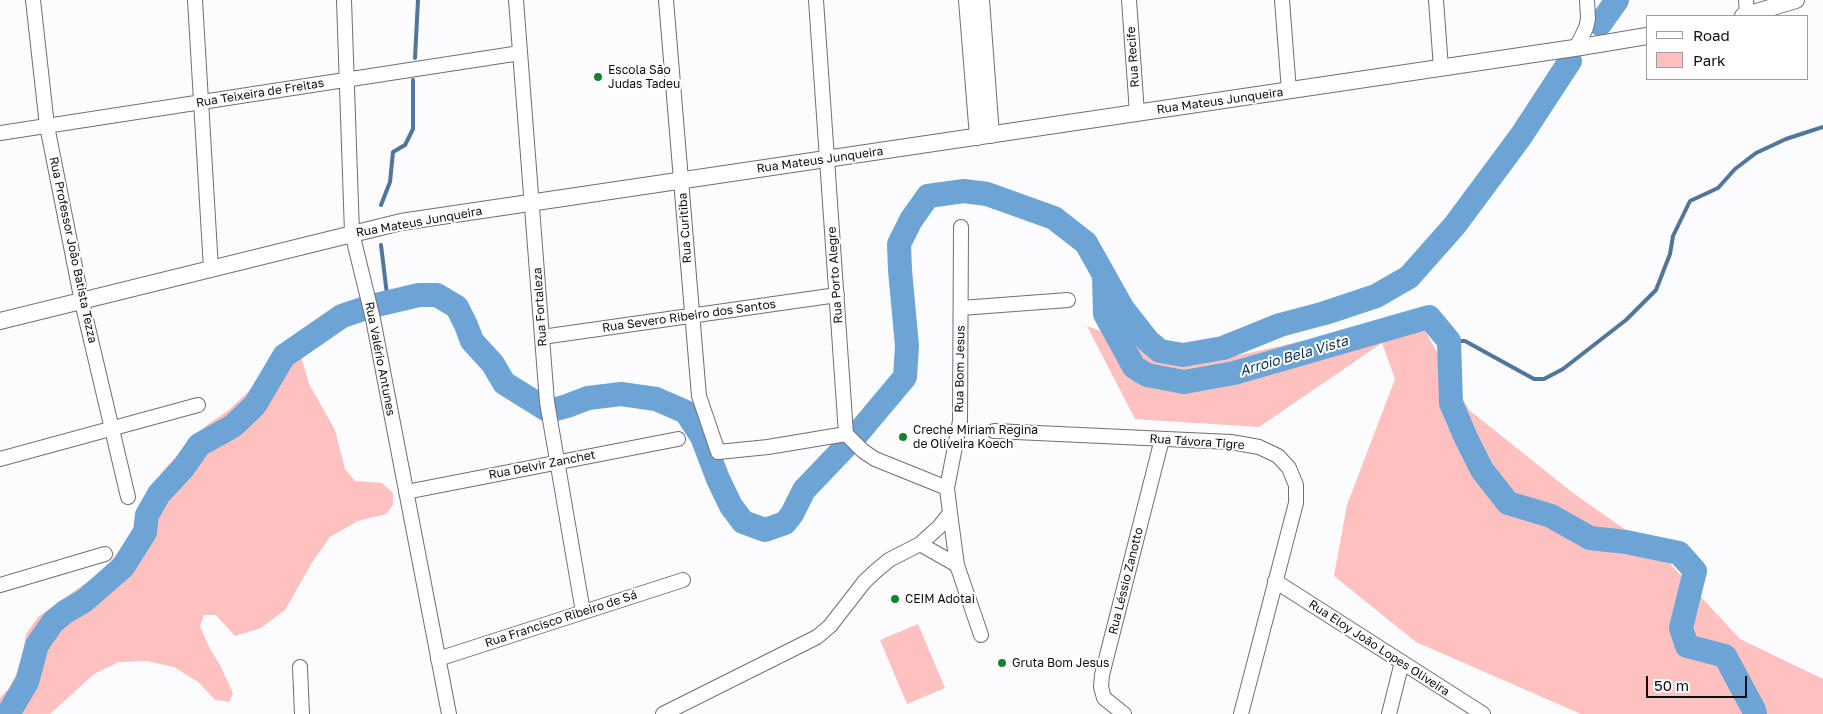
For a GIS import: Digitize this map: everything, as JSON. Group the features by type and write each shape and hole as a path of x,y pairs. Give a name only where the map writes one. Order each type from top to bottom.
{"main road":[{"path":"967,0 985,136"},
{"path":"981,0 985,136"},
{"path":"1745,10 1796,0"},
{"name":"Rua Mateus Junqueira","path":"0,321 401,222 1289,91 1646,36"}],"street":[{"name":"Rua Professor João Batista Tezza","path":"33,0 47,126 82,302 128,497"},
{"path":"195,0 211,269"},
{"name":"Rua Valério Antunes","path":"344,0 352,233 373,319 449,714"},
{"name":"Rua Fortaleza","path":"516,0 547,402 583,612"},
{"name":"Rua Curitiba","path":"666,0 699,396 718,452 768,447 846,434"},
{"name":"Rua Porto Alegre","path":"816,0 846,434"},
{"name":"Rua Recife","path":"1129,0 1137,113"},
{"path":"1282,0 1289,91"},
{"path":"1436,0 1441,68"},
{"path":"1576,48 1586,28 1588,19 1586,0"},
{"name":"Rua Teixeira de Freitas","path":"0,133 520,53"},
{"name":"Rua Bom Jesus","path":"950,513 947,488 960,421 960,227"},
{"name":"Rua Severo Ribeiro dos Santos","path":"542,337 836,295"},
{"path":"961,308 1068,300"},
{"path":"0,459 198,404"},
{"name":"Rua Távora Tigre","path":"994,431 1231,442 1259,447 1278,456 1289,468 1296,485 1296,503 1241,714"},
{"path":"846,434 863,451 875,459 947,488"},
{"name":"Rua Delvir Zanchet","path":"406,492 678,439"},
{"name":"Rua Léssio Zanotto","path":"1124,714 1104,698 1101,687 1102,675 1162,439"},
{"path":"663,714 817,637 830,626 877,570 894,557 920,544 939,527 950,513"},
{"path":"950,513 957,565 981,635"},
{"path":"920,544 957,565"},
{"path":"0,585 105,554"},
{"name":"Rua Francisco Ribeiro de Sá","path":"438,658 683,580"},
{"name":"Rua Eloy João Lopes Oliveira","path":"1275,582 1483,714"},
{"path":"1389,714 1402,662"},
{"path":"300,667 302,714"}],"green space":[{"path":"1417,316 1469,410 1573,493 1664,557 1740,639 1823,679 1823,714 1581,714 1416,642 1334,576 1347,505 1395,379 1382,343 1259,427 1135,419 1087,326 1194,365"},
{"path":"288,343 299,349 309,384 335,430 345,469 355,481 382,483 393,493 393,505 386,514 358,521 330,537 313,561 285,610 261,628 235,636 216,615 204,615 200,626 233,693 230,702 215,700 198,682 174,667 146,661 119,662 94,674 50,714 0,714 0,698 9,688 21,665 26,634 38,617 97,575 120,551 140,523 150,489 163,471 207,425 230,409 254,386 269,364"},
{"path":"918,624 945,688 907,704 880,640"}],"waterway":[{"path":"415,58 418,0"},
{"path":"1600,24 1617,0"},
{"path":"858,433 905,377 907,346 899,244 911,220 928,196 964,191 987,194 1054,218 1086,243 1123,309 1148,341 1160,351 1183,355 1223,348 1280,325 1325,313 1376,296 1409,277 1455,225 1521,136 1570,61"},
{"path":"381,205 390,182 393,152 405,145 413,129 413,80"},
{"path":"1449,341 1465,341 1534,379 1544,379 1563,369 1626,320 1656,290 1670,254 1673,236 1690,201 1718,188 1735,169 1756,153 1786,139 1823,127"},
{"path":"381,245 388,303"},
{"name":"Arroio Bela Vista","path":"1104,277 1105,314 1134,367 1147,375 1184,382 1234,373 1429,317 1449,341 1451,403 1482,470 1508,503 1551,516 1590,538 1626,542 1679,553 1695,571 1681,628 1687,646 1725,656 1755,714"},
{"name":"Arroio Bela Vista","path":"8,714 27,682 37,645 53,622 65,612 84,601 123,567 145,532 147,515 159,494 184,467 199,445 233,426 255,405 284,356 342,316 372,306 419,295 437,295 457,307 472,341 493,364 504,383 549,411 588,398 621,394 656,399 686,412 702,437 718,479 731,506 743,522 765,530 785,523 792,514 804,490 846,446"}],"place":[{"name":"Escola São Judas Tadeu","path":"598,77"},
{"name":"Creche Miriam Regina de Oliveira Koech","path":"903,437"},
{"name":"CEIM Adotai","path":"895,599"},
{"name":"Gruta Bom Jesus","path":"1002,663"}]}
